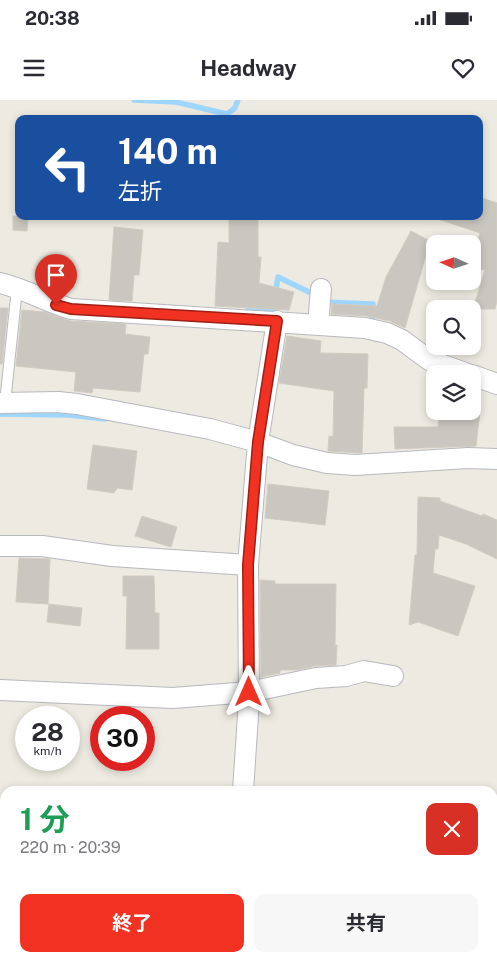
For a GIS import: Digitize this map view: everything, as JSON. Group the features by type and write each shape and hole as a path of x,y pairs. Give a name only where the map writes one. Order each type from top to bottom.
{"street":[{"path":"8,286 71,309 365,328 387,333 402,340 430,360 444,365"},
{"path":"318,325 321,289"},
{"path":"243,786 249,692 248,565 258,442 277,321"},
{"path":"481,378 497,384"},
{"path":"3,403 58,402 76,404 210,429 258,442 293,455 327,463 355,465 468,458 497,459"},
{"path":"0,546 42,546 112,556 248,565"},
{"path":"0,690 173,698 249,692 316,678 346,676 364,671 393,676"}],"lane":[{"path":"3,403 8,286"}],"building":[{"path":"483,198 497,203 497,301 495,309 481,309 481,300 476,300 479,290 481,290 485,270 481,269 481,235 480,233 441,220 483,220"},
{"path":"13,216 15,216 15,220 28,220 27,231 13,230"},
{"path":"229,220 258,220 258,257 261,257 259,283 294,292 289,310 215,306 218,242 229,243"},
{"path":"114,227 143,230 139,275 134,275 132,301 109,300"},
{"path":"411,231 426,239 426,255 405,328 390,321 367,316 331,314 332,304 377,306 386,277"},
{"path":"0,308 8,308 2,364 0,364"},
{"path":"22,310 45,312 70,321 126,324 125,334 150,337 148,354 144,354 140,392 93,388 92,393 74,391 76,372 16,366"},
{"path":"287,336 321,341 320,353 368,354 367,388 364,388 362,453 328,451 329,436 333,437 334,391 279,383"},
{"path":"439,420 479,420 476,446 395,449 394,427 438,427"},
{"path":"93,445 137,451 132,490 117,488 114,493 87,489"},
{"path":"268,484 329,491 325,525 265,518"},
{"path":"418,497 440,498 440,501 497,520 497,559 466,544 439,535 438,549 435,549 433,573 475,586 458,636 418,622 409,625 415,555 417,555"},
{"path":"142,516 177,527 171,547 135,536"},
{"path":"19,558 50,559 48,604 16,602"},
{"path":"123,576 154,576 155,613 159,613 159,649 126,649 127,596 123,596"},
{"path":"260,580 275,581 275,584 336,584 336,665 315,666 297,670 280,670 280,673 261,677"},
{"path":"49,604 82,608 80,626 47,622"}],"waterway":[{"path":"134,100 176,102 227,114 235,108 238,100"},
{"path":"275,294 278,277 315,295 323,302 373,304 372,324 374,325"},
{"path":"248,310 272,312 273,303"},
{"path":"0,414 69,415 106,419"}],"route":[{"path":"56,305 71,309 277,321 258,442 248,565 249,692"}]}
